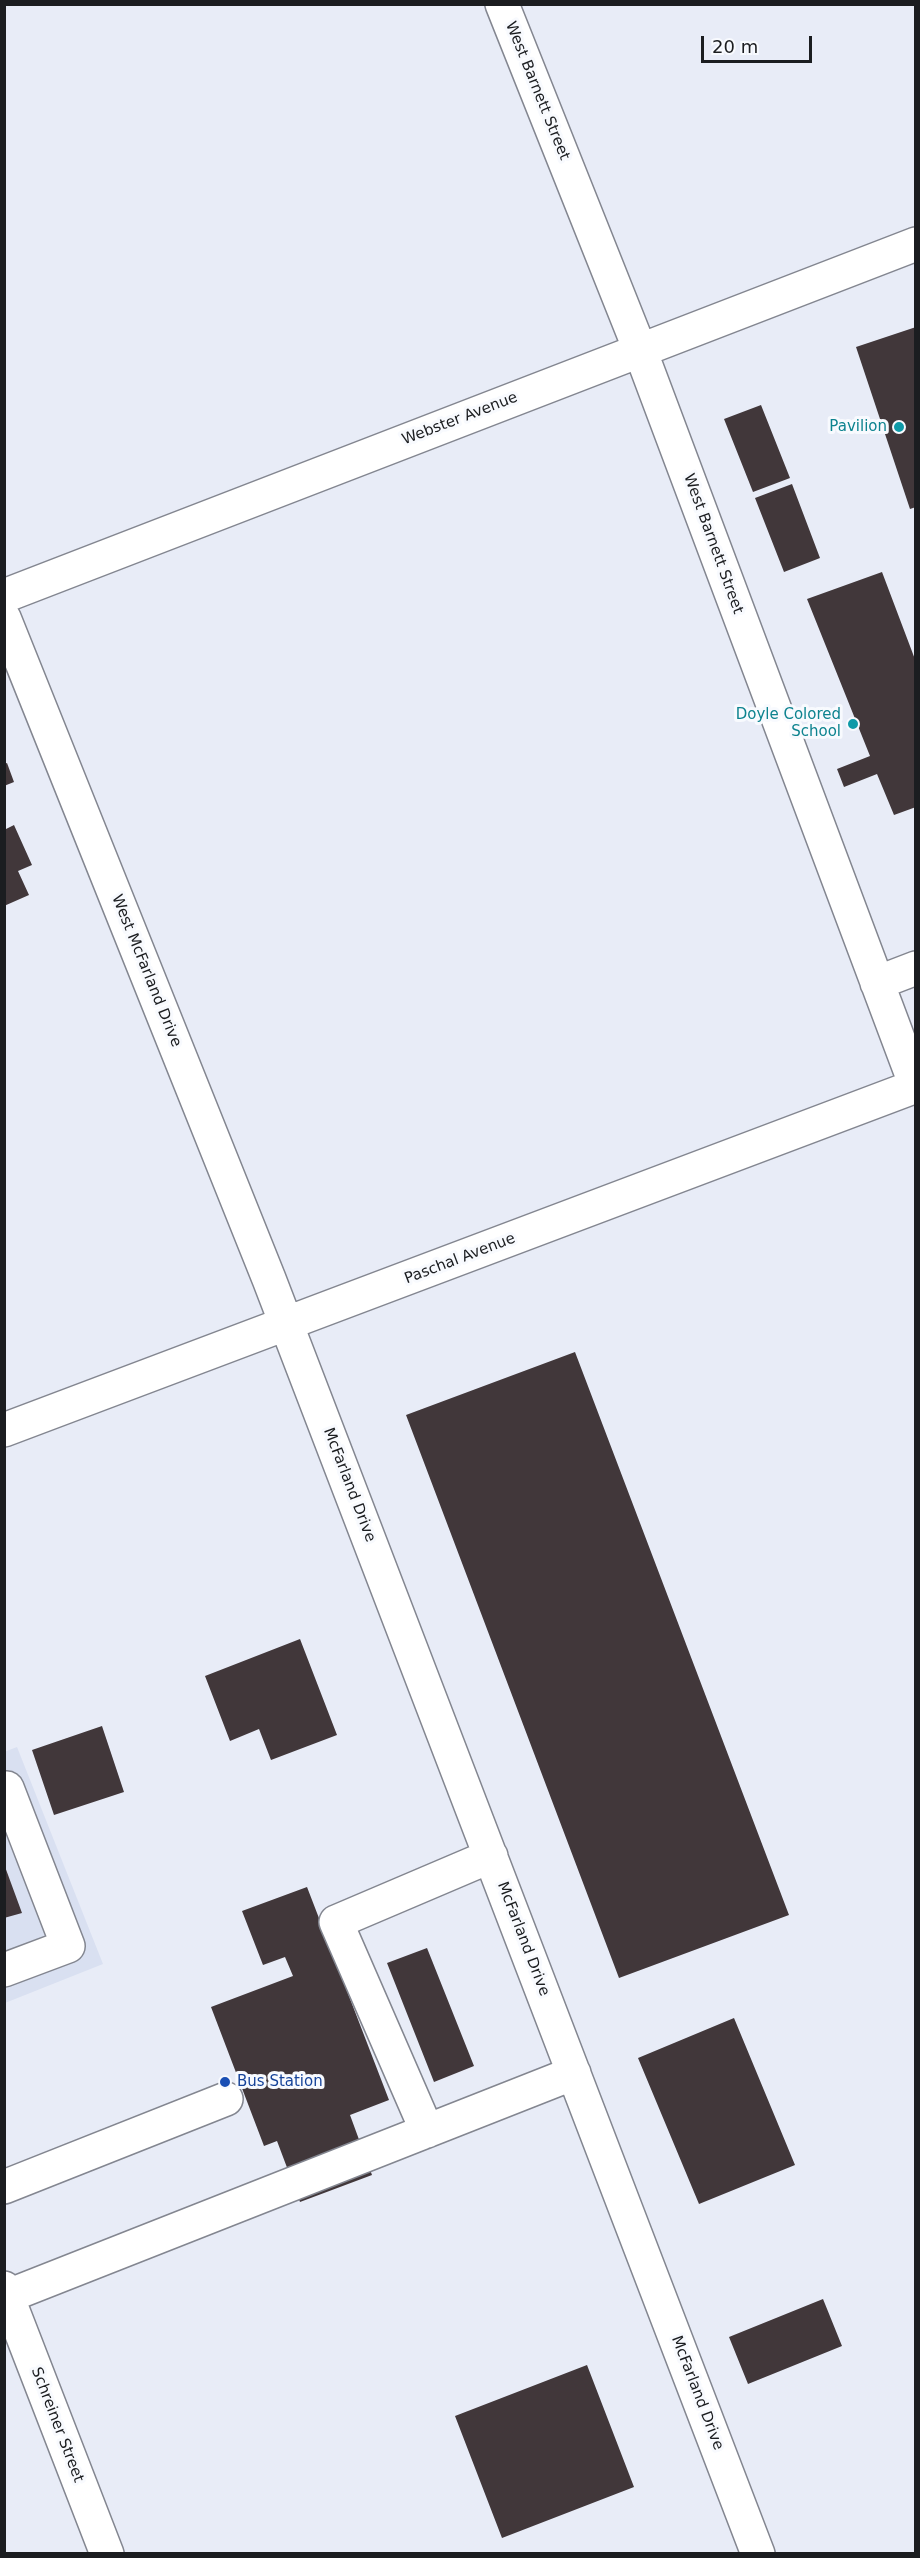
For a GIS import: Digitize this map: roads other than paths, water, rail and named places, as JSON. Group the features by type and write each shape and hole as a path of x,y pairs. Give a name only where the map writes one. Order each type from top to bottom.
{"street":[{"name":"West Barnett Street","path":"502,4 640,350 915,1086"},
{"name":"Webster Avenue","path":"4,596 915,244"},
{"name":"West McFarland Drive","path":"4,618 287,1324"},
{"path":"877,982 915,968"},
{"name":"Paschal Avenue","path":"4,1430 915,1086"},
{"name":"McFarland Drive","path":"287,1324 758,2553"},
{"path":"4,1788 7,1788 68,1946 4,1970"},
{"path":"427,2131 336,1922 491,1856"},
{"path":"6,2292 574,2073"},
{"path":"4,2187 226,2099"},
{"name":"Schreiner Street","path":"6,2292 106,2553"}],"place":[{"name":"Pavilion","path":"899,427"},
{"name":"Doyle Colored School","path":"853,724"},
{"name":"Bus Station","path":"225,2082"}]}
